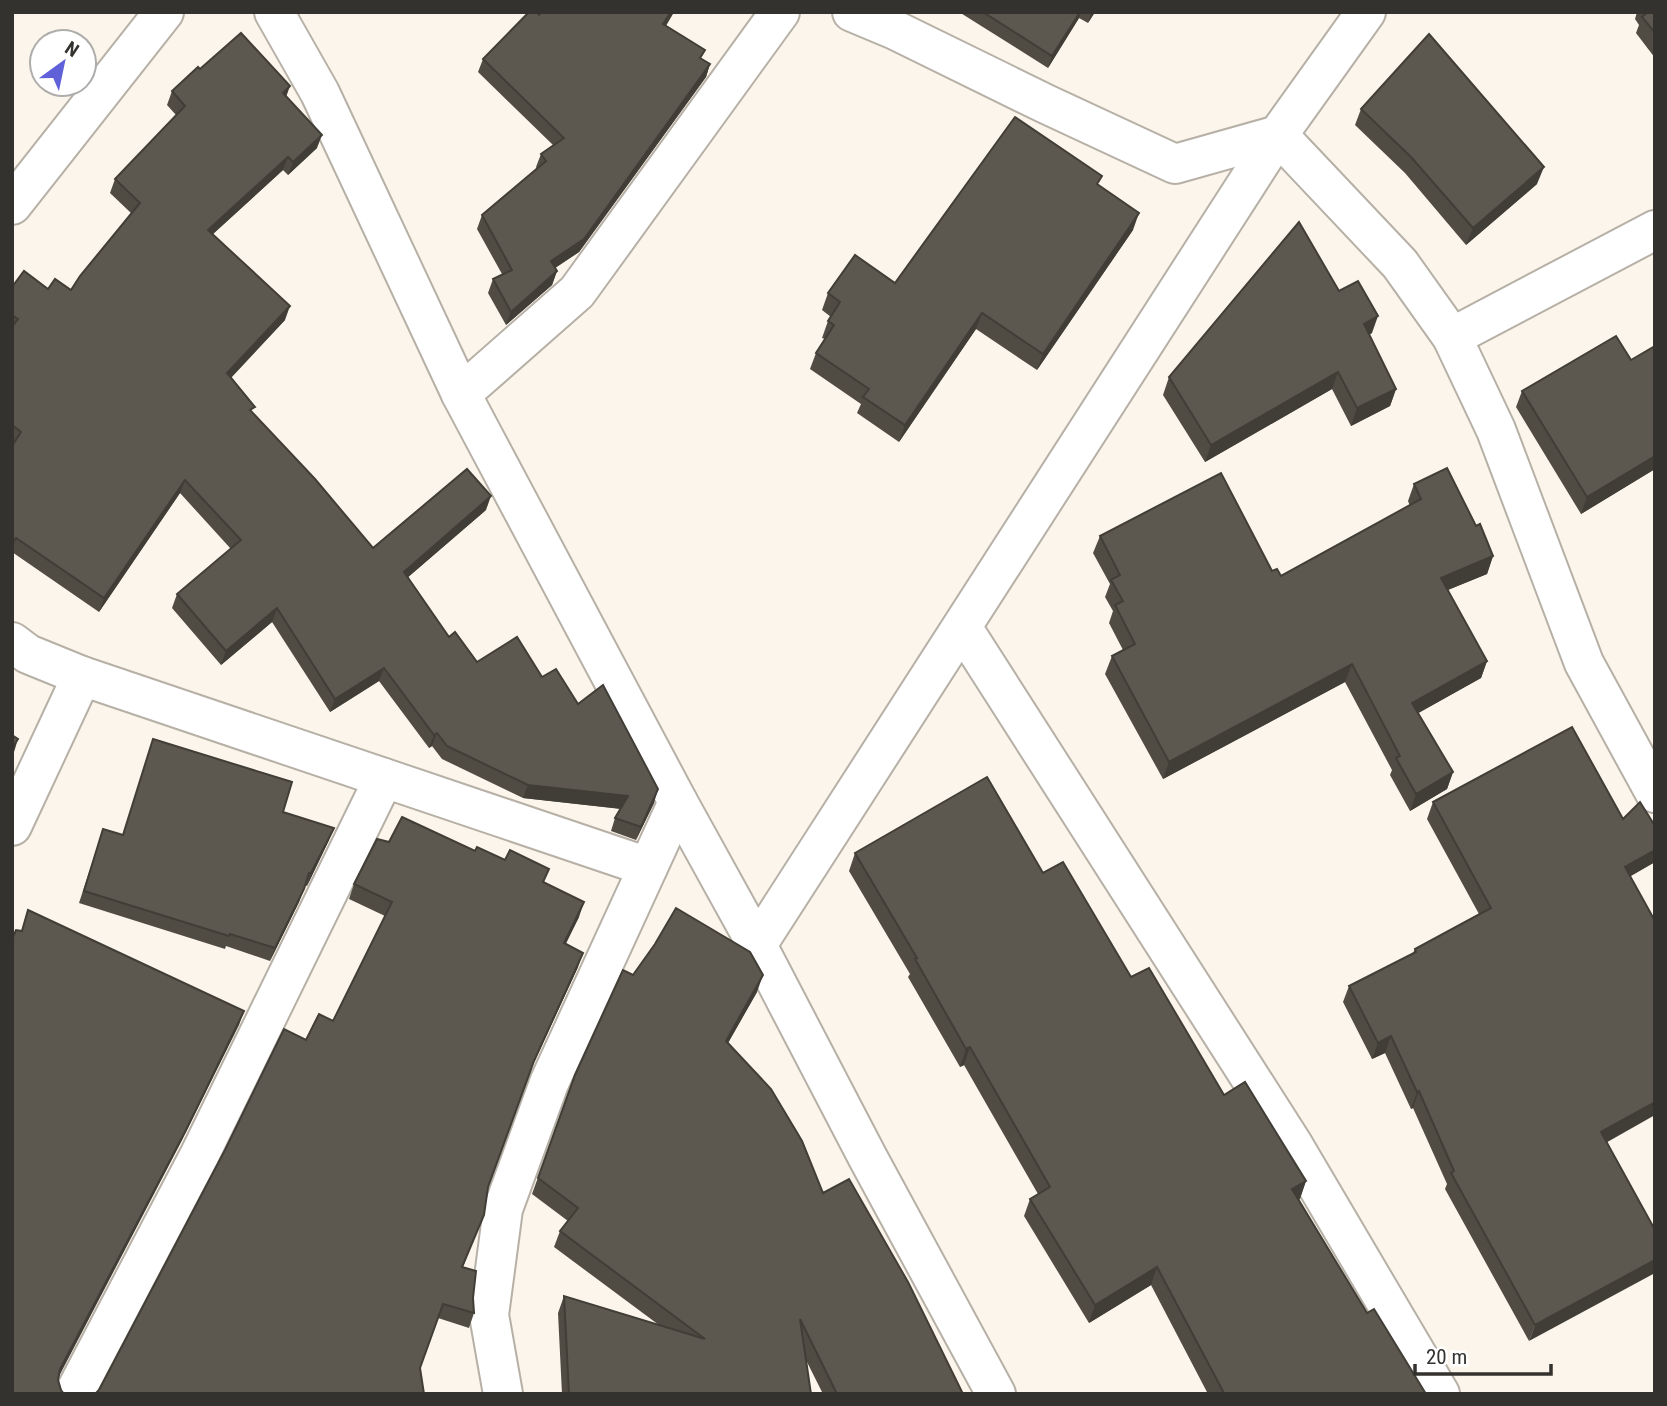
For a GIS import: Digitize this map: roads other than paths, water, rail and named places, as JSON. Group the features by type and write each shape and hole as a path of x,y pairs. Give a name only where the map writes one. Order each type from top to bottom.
{"street":[{"path":"12,205 164,12"},
{"path":"274,12 320,93 461,394 996,1394"},
{"path":"461,394 577,292 780,12"},
{"path":"852,12 1175,164 1278,135"},
{"path":"757,945 1278,135 1366,12"},
{"path":"1278,135 1400,264 1452,337 1496,430 1584,663 1655,793"},
{"path":"1452,337 1655,230"},
{"path":"962,627 1292,1143 1440,1394"},
{"path":"12,642 28,654 82,676 648,867"},
{"path":"12,826 82,676"},
{"path":"74,1394 200,1154 384,778"},
{"path":"503,1394 489,1315 503,1209 548,1083 678,802"}]}
